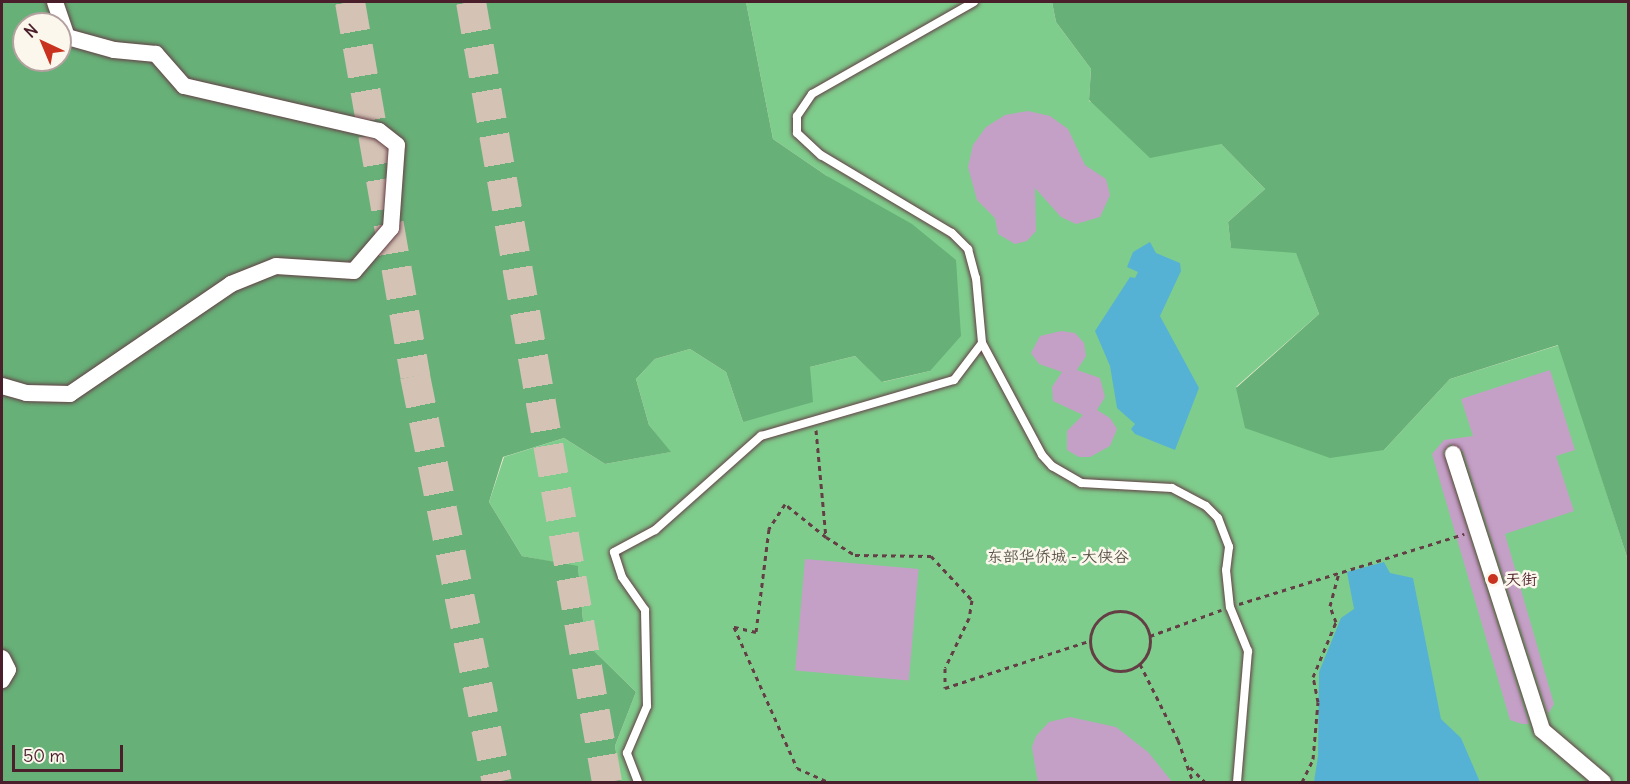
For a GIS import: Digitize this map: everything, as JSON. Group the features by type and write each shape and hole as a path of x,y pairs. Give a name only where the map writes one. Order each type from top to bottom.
{"street":[{"path":"2,386 26,393 70,394 231,284 276,266 354,271 391,228 397,144 378,131 184,86 156,54 114,50 67,37 55,2"},
{"path":"1453,454 1542,730 1603,783"},
{"path":"2,658 8,670 2,680"}],"lane":[{"path":"974,2 824,86 803,103 795,126 804,142 821,155 961,241 968,249 976,278 982,344 1042,455 1052,466 1081,483 1172,488 1206,506 1218,518 1229,547 1227,589 1230,607 1248,661 1236,783"},
{"path":"638,783 627,753 647,706 645,610 622,577 614,552 655,530 761,436 815,418 954,380 982,344"}],"path":[{"path":"815,418 826,537"},
{"path":"828,783 797,768 734,627 756,632 769,529 785,504 826,537 855,555 931,556 972,600 969,618 945,668 945,688 1089,640"},
{"path":"1150,636 1230,607 1478,530"},
{"path":"1302,783 1313,759 1318,702 1313,677 1336,622 1330,606 1339,573"},
{"path":"1122,610 1141,619 1150,636 1146,656 1140,664 1131,669 1111,670 1095,659 1089,640 1096,622 1112,611 1122,610"},
{"path":"1140,664 1188,766 1193,783"},
{"path":"1188,766 1205,783"}],"green space":[{"path":"2,2 746,2 773,139 827,176 912,224 956,260 961,336 930,371 882,382 855,356 810,367 813,402 743,422 726,372 690,349 655,359 636,379 649,425 671,452 605,464 564,438 503,457 489,502 522,556 578,566 585,642 636,692 615,746 621,782 2,782"},
{"name":"东部华侨城 - 大侠谷","path":"746,2 1052,2 1056,22 1091,69 1089,101 1221,144 1265,189 1228,222 1231,247 1296,252 1319,314 1236,387 1384,450 1450,379 1559,345 1628,560 1628,782 621,782 615,746 636,692 585,642 578,567 522,556 489,502 504,457 564,438 605,464 670,452 649,425 636,379 655,359 690,349 726,372 743,422 810,367 855,356 883,382 930,371 827,176 773,139"},
{"path":"1052,2 1628,2 1628,560 1558,345 1450,379 1384,450 1330,458 1245,428 1236,388 1319,314 1296,253 1231,248 1228,222 1265,189 1221,144 1150,158 1089,100 1091,69 1056,22"}],"water":[{"path":"1150,242 1156,253 1180,263 1181,271 1160,316 1199,388 1175,450 1135,434 1131,429 1135,424 1117,408 1110,366 1095,331 1130,277 1135,278 1138,272 1127,267 1133,252"},
{"path":"1384,562 1390,573 1413,578 1441,719 1461,738 1480,782 1314,782 1318,756 1319,672 1341,618 1354,609 1347,572"}],"building":[{"path":"1028,111 1050,116 1068,129 1085,165 1106,179 1110,195 1100,217 1076,224 1061,217 1035,188 1036,231 1027,241 1015,244 998,234 995,218 977,200 968,167 973,145 986,127 1005,115"},
{"path":"1061,331 1075,333 1084,343 1086,356 1077,370 1100,378 1105,397 1097,410 1110,418 1117,429 1110,446 1090,457 1079,457 1067,450 1067,431 1083,415 1053,401 1052,387 1062,372 1039,364 1031,353 1040,336"},
{"path":"1550,370 1575,450 1556,456 1574,511 1505,534 1554,704 1548,714 1463,451 1450,444 1443,452 1529,724 1522,724 1510,720 1432,454 1444,440 1473,436 1461,399"},
{"path":"805,559 919,569 909,681 795,671"},
{"path":"1070,717 1116,727 1148,752 1173,783 1038,783 1032,747 1036,736 1049,722"}],"tunnel":[{"path":"350,2 415,376 497,782"},
{"path":"471,2 607,782"}],"place":[{"name":"天街","path":"1493,579"}]}
